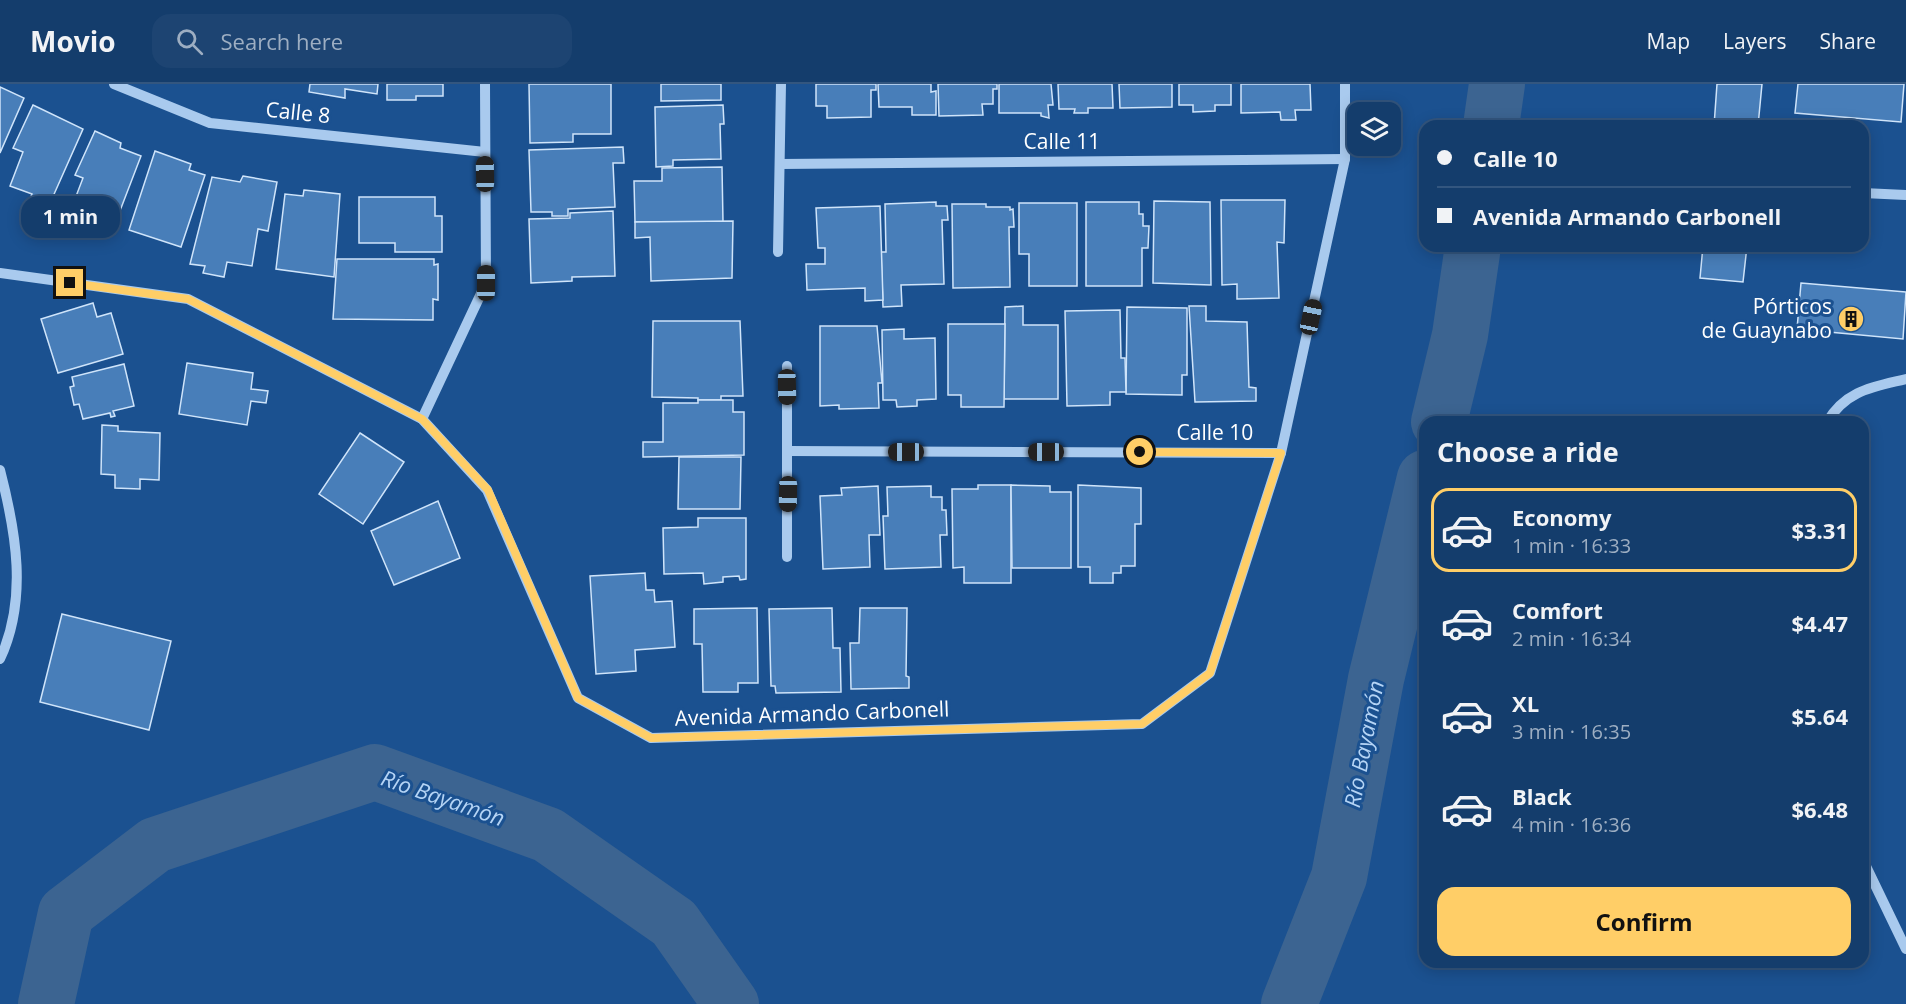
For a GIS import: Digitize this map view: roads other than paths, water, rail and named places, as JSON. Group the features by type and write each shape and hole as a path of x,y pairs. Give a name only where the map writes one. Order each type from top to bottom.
{"street":[{"name":"Calle 8","path":"114,84 210,123 485,152"},
{"path":"422,419 486,283 485,84"},
{"path":"778,252 780,84"},
{"name":"Avenida Armando Carbonell","path":"0,273 188,299 422,419 488,490 578,698 651,738 1142,724 1210,673 1281,453 1345,159 1345,84"},
{"name":"Calle 11","path":"780,164 1345,159"},
{"path":"1869,193 1906,195"},
{"path":"787,366 787,557"},
{"path":"1830,416 1836,406 1860,391 1906,379"},
{"name":"Calle 10","path":"788,451 1281,453"},
{"path":"0,470 13,521 17,578 14,620 0,659"},
{"path":"1869,872 1906,949"}],"waterway":[{"name":"Río Bayamón","path":"1492,120 1497,84"},
{"name":"Río Bayamón","path":"1440,416 1460,335 1472,252"},
{"name":"Río Bayamón","path":"1289,1004 1339,877 1376,679 1419,503"},
{"name":"Río Bayamón","path":"46,1004 66,913 155,845 375,772 548,835 674,923 731,1004"}],"place":[{"name":"Pórticos de Guaynabo","path":"1851,319"}]}
